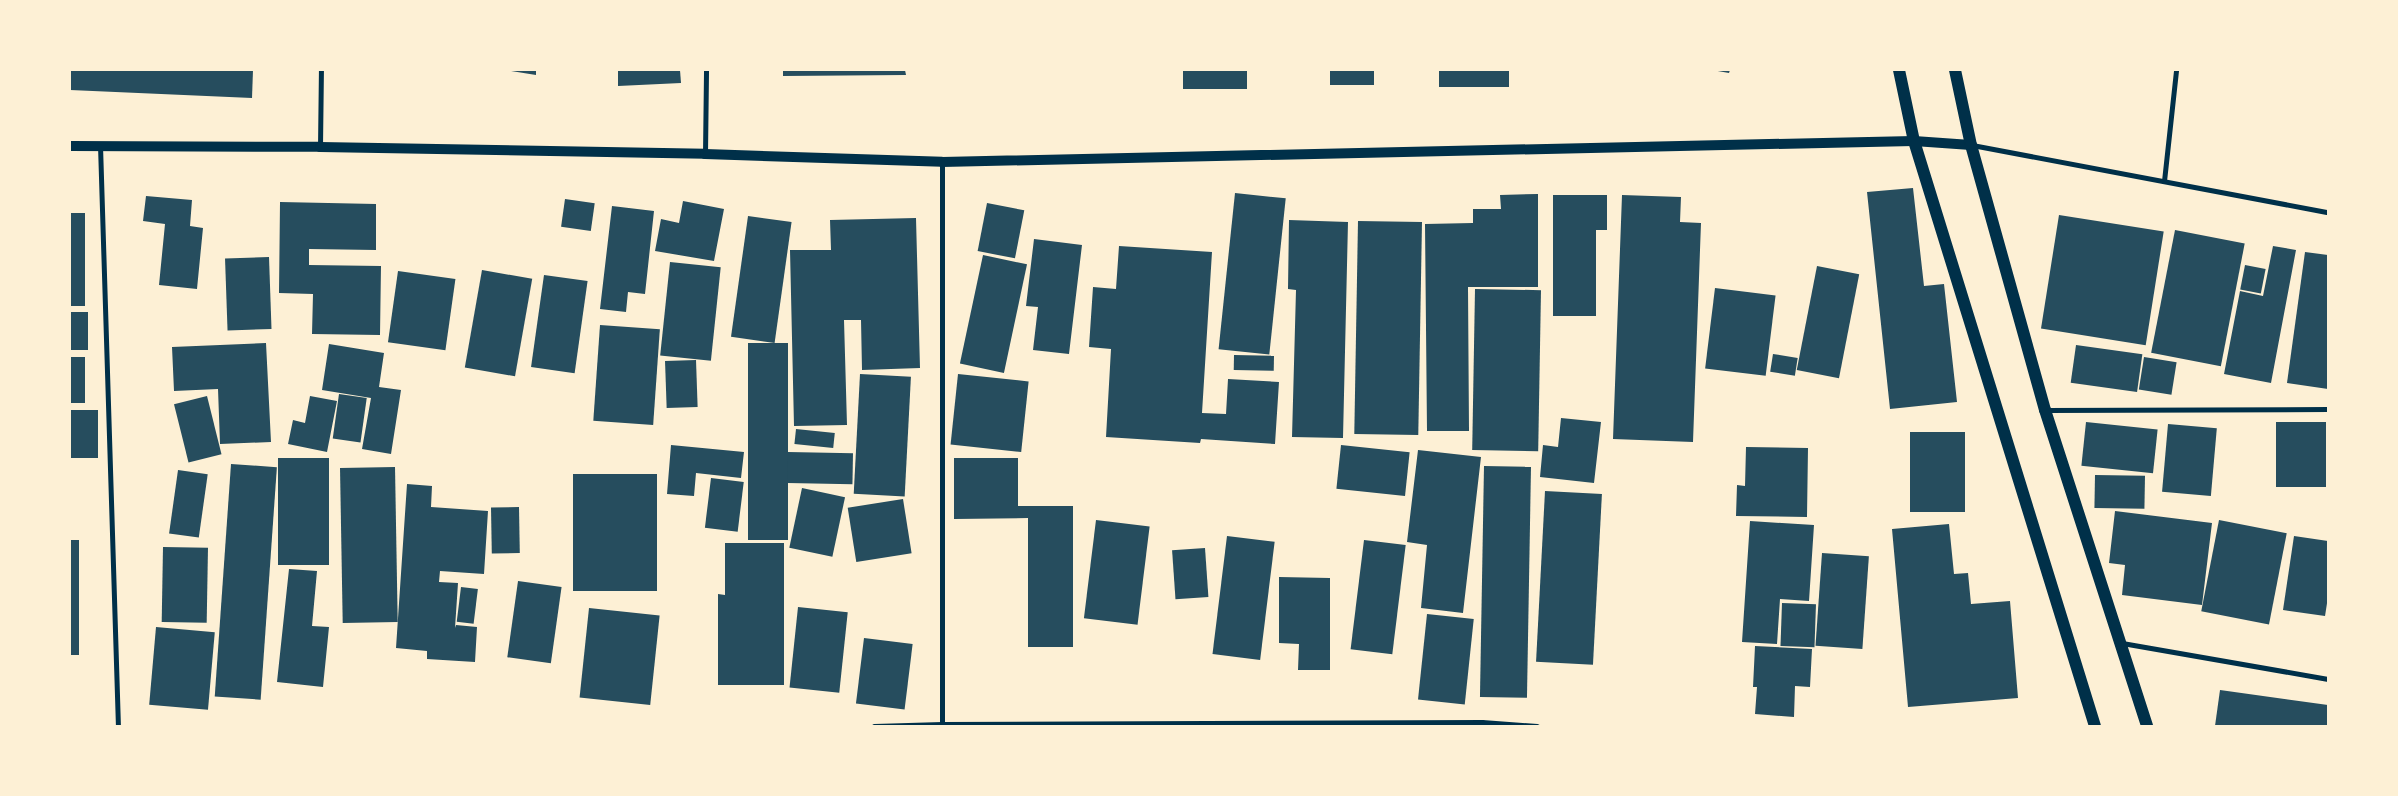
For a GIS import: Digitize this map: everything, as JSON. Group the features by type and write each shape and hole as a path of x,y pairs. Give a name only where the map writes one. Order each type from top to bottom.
{"main road":[{"path":"1899,70 1914,141 2095,726"},
{"path":"1955,70 1971,145 2046,410 2147,726"},
{"path":"70,146 320,147 705,154 942,162 1914,141 1971,145"}],"street":[{"path":"320,147 321,70"},
{"path":"705,154 706,70"},
{"path":"2164,181 2176,70"},
{"path":"100,145 118,726"},
{"path":"1971,145 2328,212"},
{"path":"942,162 942,725"},
{"path":"2046,410 2328,409"},
{"path":"2120,642 2328,679"},
{"path":"874,726 1482,722 1537,726"}],"building":[{"path":"70,70 253,70 252,98 70,90"},
{"path":"505,70 536,70 536,75"},
{"path":"618,70 680,70 681,83 618,86"},
{"path":"783,70 905,70 906,75 783,76"},
{"path":"1183,70 1247,70 1247,89 1183,89"},
{"path":"1330,70 1374,70 1374,85 1330,85"},
{"path":"1439,70 1509,70 1509,87 1439,87"},
{"path":"1712,70 1730,70 1729,73"},
{"path":"1913,188 1924,286 1944,284 1957,402 1890,409 1867,192"},
{"path":"1235,193 1286,198 1269,354 1219,349"},
{"path":"1538,194 1538,287 1468,287 1469,431 1427,431 1425,224 1473,223 1473,209 1501,209 1500,195"},
{"path":"1553,195 1607,195 1607,230 1596,230 1596,316 1553,316"},
{"path":"1622,195 1681,197 1680,222 1701,223 1693,442 1613,439"},
{"path":"146,196 192,200 190,226 203,228 197,289 159,285 165,224 143,221"},
{"path":"565,199 595,203 591,231 561,227"},
{"path":"683,201 724,209 714,261 655,251 661,219 679,223"},
{"path":"280,202 376,204 376,250 309,249 309,265 381,266 380,335 312,334 313,294 279,293"},
{"path":"987,203 1024,210 1015,258 978,251"},
{"path":"612,206 654,211 645,294 628,292 626,312 600,309"},
{"path":"70,213 85,213 85,306 70,306"},
{"path":"2059,215 2164,232 2146,345 2041,329"},
{"path":"748,216 792,222 775,343 731,337"},
{"path":"916,218 920,368 862,370 861,320 844,320 847,425 794,426 790,250 831,250 830,220"},
{"path":"1289,220 1348,222 1343,438 1292,437 1296,290 1288,289"},
{"path":"1358,221 1422,222 1418,435 1354,434"},
{"path":"2175,230 2245,244 2221,366 2151,353"},
{"path":"1034,239 1082,245 1069,354 1033,350 1038,307 1026,306"},
{"path":"1119,246 1212,252 1202,413 1226,414 1228,379 1279,382 1275,444 1201,439 1200,443 1106,437 1111,349 1089,347 1093,287 1116,289"},
{"path":"2273,246 2296,250 2271,383 2224,374 2240,291 2263,296"},
{"path":"2305,252 2328,255 2328,389 2287,383"},
{"path":"983,255 1027,264 1004,373 960,364"},
{"path":"269,257 272,329 228,330 225,259"},
{"path":"670,262 721,267 711,361 660,355"},
{"path":"2245,265 2266,269 2261,294 2240,290"},
{"path":"1817,266 1859,274 1839,378 1797,370"},
{"path":"482,270 532,279 515,376 465,367"},
{"path":"398,271 455,279 445,350 388,342"},
{"path":"544,275 588,281 575,373 531,367"},
{"path":"1715,288 1776,295 1766,376 1705,368"},
{"path":"1475,289 1541,290 1538,451 1472,450"},
{"path":"70,312 88,312 88,350 70,350"},
{"path":"600,325 660,329 653,425 593,421"},
{"path":"266,343 271,442 220,444 218,389 174,391 172,347"},
{"path":"748,343 788,343 788,540 748,540"},
{"path":"329,344 384,353 379,387 401,390 391,454 362,449 371,398 322,390"},
{"path":"2076,345 2142,354 2137,392 2071,383"},
{"path":"1773,354 1798,358 1795,376 1770,372"},
{"path":"1234,355 1274,356 1274,371 1234,370"},
{"path":"70,357 85,357 85,403 70,403"},
{"path":"2144,357 2177,362 2171,395 2139,390"},
{"path":"696,360 698,407 667,408 665,361"},
{"path":"860,374 911,377 905,497 854,494"},
{"path":"958,374 1029,381 1021,452 951,445"},
{"path":"339,394 367,398 360,442 333,439"},
{"path":"207,396 222,454 189,462 174,404"},
{"path":"310,396 337,401 327,452 288,444 293,420 305,423"},
{"path":"70,410 98,410 98,458 70,458"},
{"path":"1561,418 1601,422 1594,483 1540,477 1543,445 1558,447"},
{"path":"2086,422 2158,430 2153,473 2081,466"},
{"path":"2276,422 2326,422 2326,487 2276,487"},
{"path":"2168,424 2217,428 2211,496 2162,492"},
{"path":"796,429 835,433 833,448 794,444"},
{"path":"1910,432 1965,432 1965,512 1910,512"},
{"path":"671,445 744,452 741,478 696,473 694,496 667,494"},
{"path":"1341,445 1410,452 1405,496 1336,489"},
{"path":"1746,447 1808,448 1807,517 1736,516 1737,485 1745,486"},
{"path":"1418,450 1481,457 1463,613 1421,608 1427,545 1407,542"},
{"path":"788,452 853,453 852,484 787,483"},
{"path":"278,458 329,458 329,565 278,565"},
{"path":"954,458 1018,458 1018,506 1073,506 1073,647 1028,647 1028,518 954,519"},
{"path":"231,464 277,467 261,700 215,696"},
{"path":"1484,466 1531,467 1527,698 1480,697"},
{"path":"395,467 398,622 343,623 340,468"},
{"path":"178,470 208,474 199,538 169,533"},
{"path":"573,474 657,474 657,591 573,591"},
{"path":"2095,475 2145,476 2144,509 2094,508"},
{"path":"711,478 744,482 738,532 705,528"},
{"path":"407,484 432,486 431,507 488,511 484,574 440,571 439,582 458,583 455,628 456,625 477,627 475,662 427,659 427,651 396,648"},
{"path":"802,488 845,497 832,557 789,548"},
{"path":"1545,491 1602,494 1593,665 1536,662"},
{"path":"903,499 912,553 856,562 848,508"},
{"path":"491,507 519,507 520,553 492,553"},
{"path":"2115,511 2212,523 2202,605 2122,595 2125,565 2109,563"},
{"path":"1096,520 1150,527 1138,625 1084,618"},
{"path":"2219,520 2287,533 2269,624 2201,611"},
{"path":"1750,521 1814,525 1809,601 1780,599 1777,644 1742,642"},
{"path":"1949,524 1954,574 1968,573 1971,604 2010,601 2018,698 1908,707 1892,529"},
{"path":"1227,536 1275,542 1260,660 1212,654"},
{"path":"2294,536 2328,541 2328,597 2325,616 2283,610"},
{"path":"70,540 79,540 79,655 70,655"},
{"path":"1364,540 1406,545 1392,654 1351,649"},
{"path":"725,543 784,543 784,685 718,685 718,594 725,595"},
{"path":"163,547 208,548 207,623 162,622"},
{"path":"1205,548 1208,597 1175,599 1172,550"},
{"path":"1822,553 1869,556 1862,649 1816,646"},
{"path":"289,569 317,571 312,626 329,627 323,687 277,682"},
{"path":"1279,577 1330,578 1330,670 1298,670 1299,644 1279,643"},
{"path":"518,581 562,587 551,663 507,657"},
{"path":"461,587 478,589 474,624 457,622"},
{"path":"1782,603 1816,604 1814,647 1780,646"},
{"path":"798,607 848,612 839,693 790,688"},
{"path":"589,608 660,615 650,705 580,698"},
{"path":"1427,614 1474,619 1465,704 1418,700"},
{"path":"156,627 215,632 208,710 149,705"},
{"path":"864,638 913,644 905,709 856,704"},
{"path":"1755,646 1812,649 1810,687 1795,686 1794,717 1755,714 1757,687 1753,687"},
{"path":"2220,690 2328,705 2328,726 2215,726"}]}
